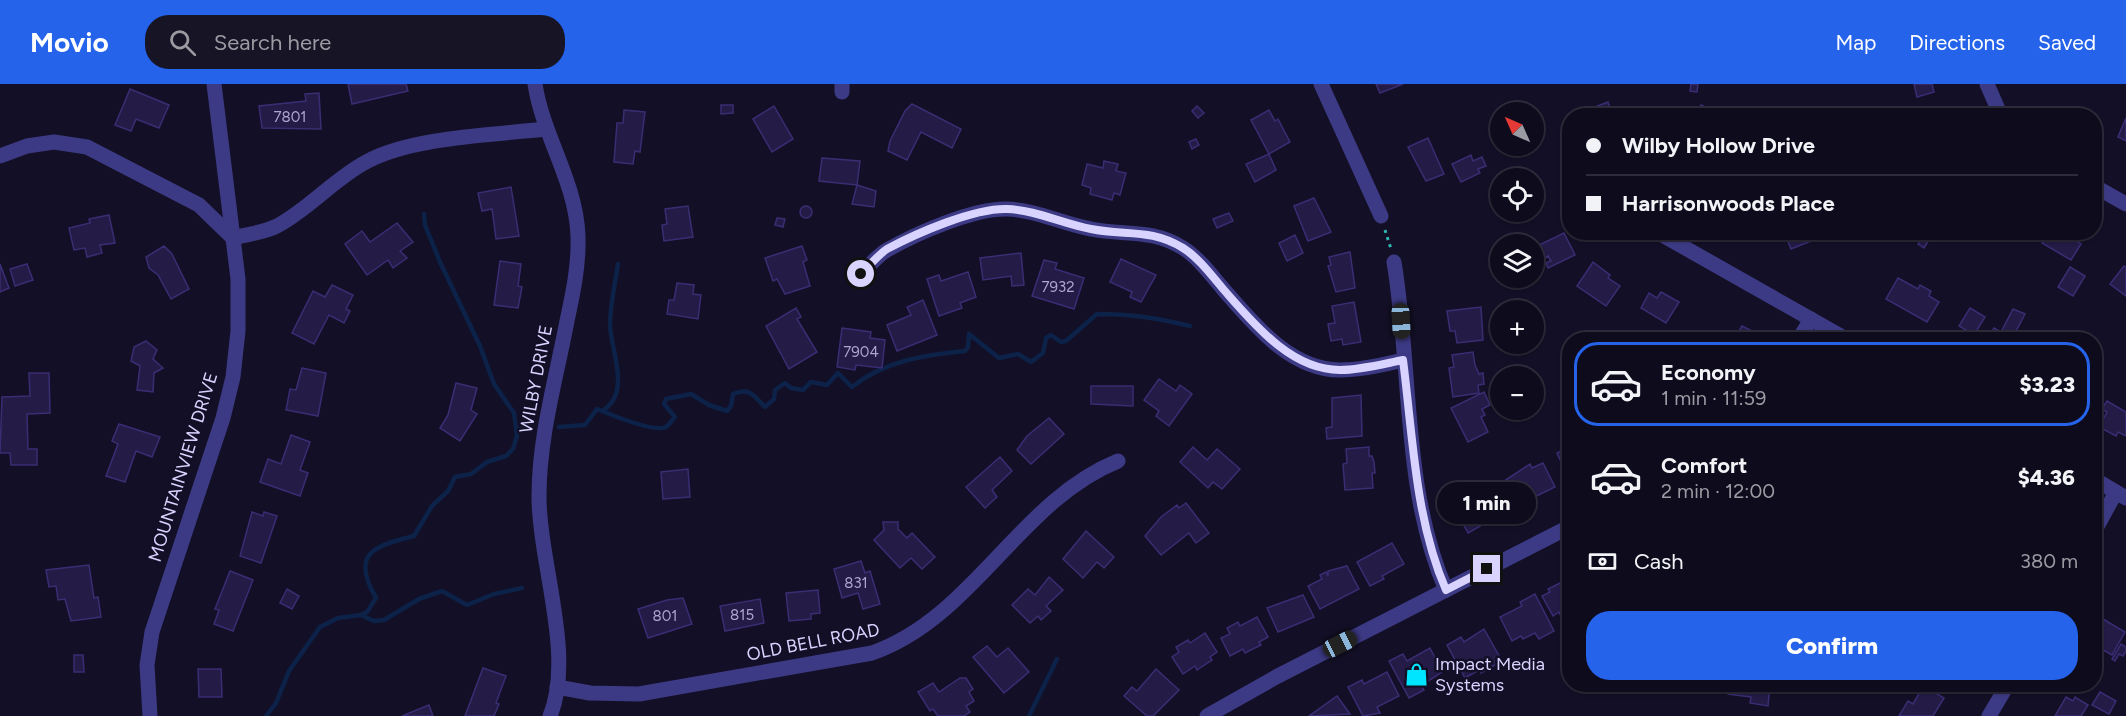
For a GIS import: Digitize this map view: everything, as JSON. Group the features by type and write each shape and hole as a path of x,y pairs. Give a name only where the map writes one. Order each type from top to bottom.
{"street":[{"name":"MOUNTAINVIEW DRIVE","path":"150,716 147,665 152,632 223,418 233,376 238,331 238,279 214,84"},
{"name":"WILBY DRIVE","path":"536,84 545,129 572,195 578,236 575,283 548,411 540,486 542,549 558,648 557,687"},
{"path":"1322,84 1381,216"},
{"path":"1987,84 1998,108"},
{"path":"0,156 27,146 54,142 87,147 199,205 233,237 277,226 299,212 349,172 382,154 417,145 545,129"},
{"path":"2102,190 2126,204"},
{"path":"861,274 885,250 956,221 991,210 1024,211 1091,229 1147,233 1166,238 1186,249 1263,334 1302,360 1321,368 1340,370 1403,360"},
{"path":"1672,240 1834,332"},
{"path":"1394,262 1401,302 1403,360 1424,526 1432,556 1446,590"},
{"path":"1803,332 1811,319"},
{"name":"OLD BELL ROAD","path":"557,687 590,693 639,694 872,653 891,646 929,623 1077,481 1118,461"},
{"path":"2102,484 2121,495 2102,521"},
{"path":"1207,716 1276,677 1562,531"},
{"path":"550,716 557,687"},
{"path":"1989,716 2003,692"}],"path":[{"path":"1381,216 1394,262"}],"building":[{"path":"348,84 406,84 408,91 352,104"},
{"path":"1376,84 1403,84 1380,93"},
{"path":"1691,84 1698,84 1697,92 1690,91"},
{"path":"1914,84 1932,84 1934,92 1917,97"},
{"path":"130,89 169,105 159,128 136,119 131,131 115,125"},
{"path":"319,93 321,129 262,128 259,106 306,101 305,94"},
{"path":"1608,102 1610,108 1595,108"},
{"path":"912,104 961,129 952,148 921,132 907,160 888,151 890,141 905,111"},
{"path":"721,105 733,105 733,113 721,114"},
{"path":"774,106 793,139 772,152 753,119"},
{"path":"1197,106 1204,113 1198,118 1192,111"},
{"path":"624,110 645,112 640,152 635,151 633,164 614,162 617,123 623,123"},
{"path":"1269,110 1275,121 1278,119 1290,142 1269,154 1251,120"},
{"path":"2126,118 2126,141 2118,137"},
{"path":"1428,138 1444,174 1426,181 1408,147"},
{"path":"1196,139 1199,145 1192,149 1189,142"},
{"path":"1269,154 1276,170 1255,182 1246,164"},
{"path":"1471,155 1473,161 1482,157 1486,166 1478,169 1480,173 1461,182 1452,164"},
{"path":"822,158 860,161 857,185 819,181"},
{"path":"1104,161 1118,164 1116,171 1126,173 1120,195 1114,193 1112,200 1090,194 1091,188 1082,185 1087,164 1103,168"},
{"path":"857,185 876,191 874,207 852,204"},
{"path":"511,187 519,236 496,239 492,209 482,211 478,193"},
{"path":"1314,198 1331,232 1308,241 1294,206"},
{"path":"688,206 693,237 664,241 662,225 667,224 665,209"},
{"path":"808,206 811,207 811,217 804,218 801,217 800,210 801,207"},
{"path":"1229,213 1233,221 1217,228 1213,219"},
{"path":"109,215 115,243 100,245 102,253 87,257 85,248 74,250 69,228 90,223 89,219"},
{"path":"777,218 785,219 783,227 775,225"},
{"path":"397,223 413,242 400,251 407,258 393,268 388,260 367,275 345,244 362,231 370,242"},
{"path":"1562,234 1562,240 1568,240 1575,255 1548,268 1546,263 1551,261 1548,256 1544,258 1544,243"},
{"path":"1295,235 1303,253 1287,261 1279,243"},
{"path":"1787,240 1811,241 1791,249"},
{"path":"1920,240 1929,240 1924,248 1918,244"},
{"path":"2044,240 2075,240 2081,244 2071,260 2042,243"},
{"path":"164,246 172,254 189,289 171,299 158,275 149,268 146,257"},
{"path":"802,246 807,260 803,262 810,286 785,294 777,279 773,281 765,258"},
{"path":"1350,252 1355,288 1336,292 1328,266 1331,265 1329,257"},
{"path":"1021,253 1024,285 1012,286 1011,276 983,280 980,258"},
{"path":"1121,259 1156,275 1141,302 1130,297 1132,292 1110,282"},
{"path":"1044,260 1057,263 1055,269 1084,278 1074,309 1032,296"},
{"path":"500,261 521,264 518,286 522,287 518,308 494,305"},
{"path":"1593,262 1610,275 1608,278 1620,286 1606,306 1577,286"},
{"path":"0,264 9,288 0,292"},
{"path":"27,264 33,280 15,286 10,269"},
{"path":"2124,266 2126,267 2126,296 2110,284"},
{"path":"2070,267 2085,276 2073,296 2058,287"},
{"path":"968,272 976,297 960,303 962,308 939,316 927,279 939,275 941,281"},
{"path":"1898,278 1918,289 1920,285 1931,291 1929,296 1939,302 1927,322 1886,299"},
{"path":"677,283 694,285 693,294 701,295 698,319 667,314 669,300 674,300"},
{"path":"332,285 353,295 346,309 350,311 344,323 329,315 314,344 292,333 313,291 325,297"},
{"path":"1661,292 1679,302 1666,323 1641,308 1649,293 1657,298"},
{"path":"923,300 937,335 897,351 887,325 911,315 907,307"},
{"path":"1354,302 1361,342 1343,345 1342,339 1331,341 1328,324 1335,323 1332,306"},
{"path":"1481,307 1483,340 1457,343 1455,331 1450,331 1447,311"},
{"path":"796,308 801,317 797,319 817,352 789,369 766,326"},
{"path":"1970,308 1985,317 1976,332 1969,332 1959,326"},
{"path":"2013,309 2025,314 2016,332 2001,332"},
{"path":"1742,326 1754,332 1738,332"},
{"path":"842,328 871,332 870,338 885,340 882,368 856,365 855,370 837,367"},
{"path":"146,341 157,350 153,359 163,368 154,373 153,392 137,390 140,366 131,361 134,347"},
{"path":"1473,352 1479,374 1483,373 1484,384 1478,385 1479,393 1453,397 1449,368 1454,367 1452,355"},
{"path":"302,368 326,373 318,416 286,410 290,389 296,390"},
{"path":"29,373 49,373 50,413 27,414 28,449 37,449 37,465 11,465 10,453 0,453 2,397 30,396"},
{"path":"1159,379 1176,391 1180,385 1192,394 1169,426 1156,416 1159,411 1144,400"},
{"path":"456,383 477,388 471,410 477,414 460,441 440,428 448,415"},
{"path":"1091,386 1133,386 1133,406 1091,404"},
{"path":"1484,392 1490,405 1482,409 1485,415 1481,417 1488,432 1468,442 1451,408"},
{"path":"1361,395 1362,436 1327,439 1326,428 1332,427 1332,398"},
{"path":"2107,401 2126,412 2126,436 2118,432 2116,436 2102,429 2102,421 2107,412 2102,409"},
{"path":"1049,418 1064,434 1031,464 1017,450 1027,436"},
{"path":"119,424 160,437 152,457 136,451 125,482 106,476 118,444 112,441"},
{"path":"291,435 310,442 300,470 308,473 300,496 260,482 268,459 281,464"},
{"path":"1193,447 1207,460 1217,449 1240,469 1222,489 1213,482 1208,488 1180,462"},
{"path":"1369,447 1369,456 1372,456 1374,462 1373,488 1345,490 1343,464 1347,463 1346,449"},
{"path":"1562,450 1562,464 1557,453"},
{"path":"1000,457 1012,471 992,490 997,497 985,508 966,487"},
{"path":"1543,463 1555,487 1516,506 1504,481 1530,464 1532,468"},
{"path":"688,469 690,497 663,499 661,472"},
{"path":"1490,487 1503,509 1482,520 1484,524 1468,533 1454,507"},
{"path":"1186,503 1209,533 1196,543 1189,533 1161,555 1145,536 1161,517 1177,505 1179,508"},
{"path":"252,512 263,516 264,512 277,516 261,563 240,556"},
{"path":"883,522 898,522 898,529 907,538 912,533 935,557 922,569 911,558 900,568 874,540 884,530"},
{"path":"1086,531 1114,557 1104,568 1097,562 1083,578 1063,559"},
{"path":"1392,543 1404,564 1382,576 1384,579 1370,586 1357,562"},
{"path":"861,561 865,573 870,571 880,604 863,609 858,593 842,598 834,569"},
{"path":"89,565 94,598 98,597 101,617 71,621 65,599 58,600 56,586 49,587 46,570"},
{"path":"1347,566 1359,589 1320,609 1308,586 1322,579 1320,575 1326,572 1328,576 1328,571"},
{"path":"230,571 253,580 233,631 214,624 219,610 215,609"},
{"path":"1049,577 1063,590 1046,606 1051,611 1041,620 1038,616 1030,623 1012,605 1028,589 1035,595"},
{"path":"1562,582 1562,619 1559,612 1553,616 1542,596 1550,592 1548,589"},
{"path":"287,589 299,596 292,609 280,603"},
{"path":"818,590 820,613 811,614 811,619 789,621 786,593"},
{"path":"1535,594 1554,631 1539,639 1535,633 1512,641 1500,617 1522,606 1520,602"},
{"path":"1303,595 1314,617 1278,632 1267,608"},
{"path":"683,598 692,624 648,638 638,609 667,600"},
{"path":"760,599 764,623 725,631 720,606"},
{"path":"1257,617 1268,637 1259,642 1261,645 1245,653 1243,649 1230,656 1221,638 1230,634 1227,628 1238,622 1240,626"},
{"path":"2103,619 2125,632 2112,655 2102,649"},
{"path":"1484,629 1502,661 1481,673 1479,670 1465,678 1447,645 1461,637 1464,642"},
{"path":"1205,633 1217,652 1210,657 1212,660 1197,670 1195,666 1183,674 1172,657 1179,652 1176,647 1188,640 1190,643"},
{"path":"2121,644 2126,647 2126,651 2123,656 2119,654 2115,661 2112,659"},
{"path":"987,646 997,657 1008,648 1029,672 1004,693 973,657"},
{"name":"Impact Media Systems","path":"1430,648 1442,672 1421,686 1424,690 1409,698 1389,661 1403,654 1407,661"},
{"path":"74,655 83,655 84,672 74,672"},
{"path":"483,668 506,676 496,703 499,704 494,716 465,716"},
{"path":"198,669 221,669 222,697 199,697"},
{"path":"1156,669 1179,690 1153,716 1147,716 1124,696 1132,687 1137,691"},
{"path":"1387,672 1399,696 1377,707 1380,713 1363,716 1348,687 1362,680 1364,684"},
{"path":"960,678 966,678 973,689 969,692 974,701 966,706 970,712 964,716 938,716 933,709 930,711 918,692 933,683 939,692"},
{"path":"1728,692 1769,692 1768,706 1750,703 1751,697 1728,694"},
{"path":"1920,692 1938,692 1937,694 1944,698 1933,716 1899,716 1908,701 1913,704"},
{"path":"2100,692 2116,701 2109,714 2092,705"},
{"path":"1337,696 1350,714 1309,716"},
{"path":"2066,697 2073,701 2075,697 2088,705 2081,716 2055,716"},
{"path":"429,705 433,716 402,716"}],"waterway":[{"path":"361,615 367,612 376,598 365,571 366,561 370,554 378,548 414,536 432,506 448,491 455,477 471,474 487,462 506,456 513,449 517,436 514,413 494,384 480,346 440,262 425,225 424,214"},
{"path":"606,413 604,410 612,402 618,382 610,325 618,264"},
{"path":"559,427 585,425 597,409 642,425 666,427 675,417 664,404 666,399 691,394 709,405 727,411 731,406 733,394 743,391 754,396 765,407 774,399 775,390 785,383 791,388 803,390 811,382 827,385 838,373 852,387 864,378 891,365 920,357 965,351 968,347 969,334 999,358 1018,354 1031,362 1043,353 1046,338 1051,335 1061,342 1066,341 1097,314 1144,317 1190,326"},
{"path":"516,429 532,428"},
{"path":"266,716 276,703 289,671 320,627 338,618 361,615 374,621 384,620 419,599 442,591 467,605 494,594 522,588"},
{"path":"1029,716 1057,659"}],"place":[{"name":"Impact Media Systems","path":"1417,674"}],"route":[{"path":"861,274 885,250 967,217 991,210 1024,211 1091,229 1147,233 1166,238 1186,249 1263,334 1302,360 1321,368 1340,370 1367,368 1403,360 1424,526 1432,556 1446,590 1487,569"}]}
